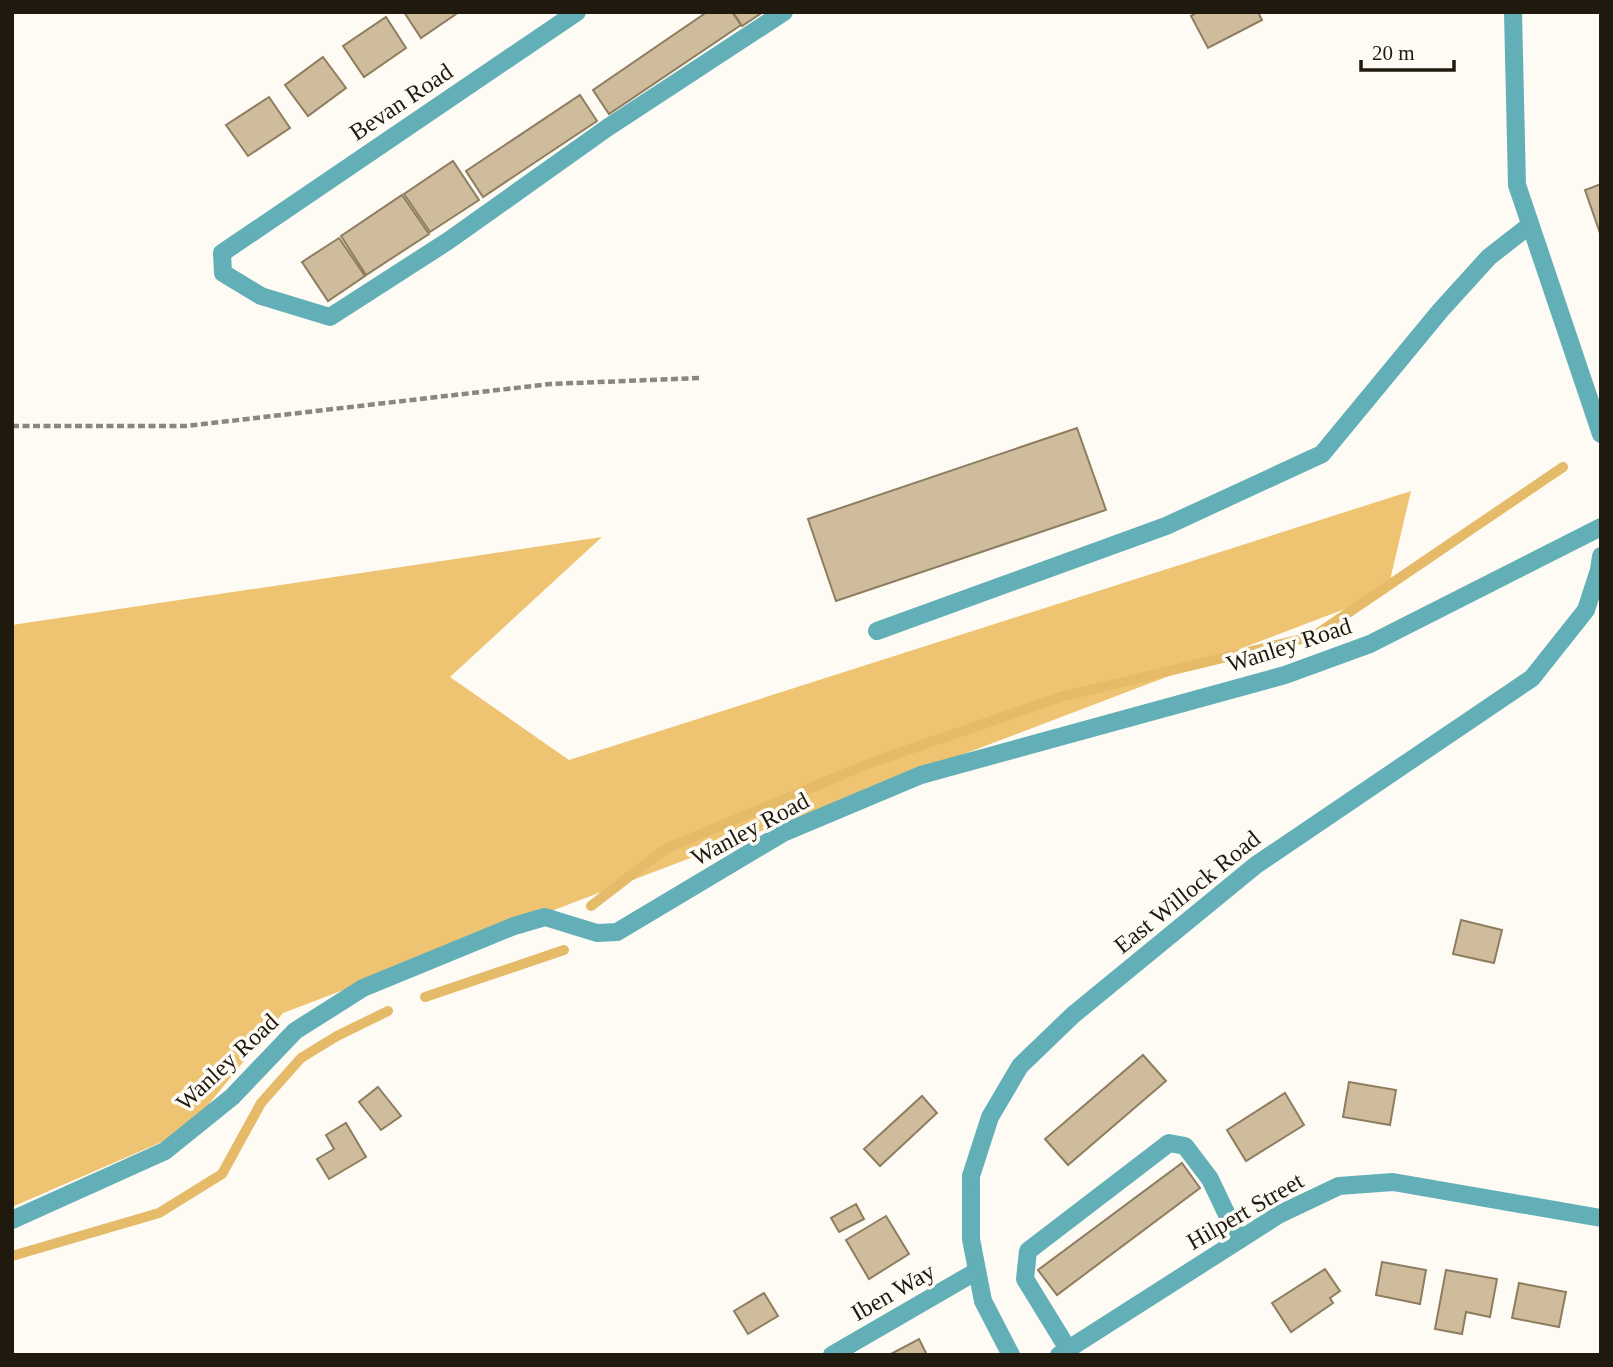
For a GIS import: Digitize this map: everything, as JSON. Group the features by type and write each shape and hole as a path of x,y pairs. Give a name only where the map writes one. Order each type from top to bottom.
{"street":[{"name":"Bevan Road","path":"577,12 222,253 223,273 261,296 330,317 448,241 607,128 784,12"},
{"path":"1513,12 1517,185 1601,434"},
{"path":"877,631 1166,526 1322,454 1440,311 1489,257 1530,225"},
{"name":"Wanley Road","path":"12,1220 165,1151 232,1097 295,1031 363,988 514,926 545,917 597,933 617,932 783,833 921,775 1285,675 1370,645 1601,527"},
{"name":"East Willock Road","path":"1011,1355 983,1301 971,1239 971,1176 990,1116 1020,1066 1073,1015 1256,865 1532,678 1586,610 1601,556"},
{"path":"1063,1352 1025,1279 1028,1251 1169,1143 1185,1146 1210,1179 1239,1240"},
{"name":"Hilpert Street","path":"1063,1352 1280,1214 1339,1186 1393,1182 1601,1218"},
{"name":"Iben Way","path":"832,1355 977,1271"}],"path":[{"path":"12,426 186,426 550,384 699,378"}],"shaded area":[{"path":"1411,491 1387,593 283,1013 187,1131 12,1207 12,625 602,537 450,677 569,760"}],"building":[{"path":"404,12 459,12 421,38"},
{"path":"707,12 732,12 741,25 609,114 593,90"},
{"path":"733,12 763,12 742,26"},
{"path":"1198,12 1258,12 1262,20 1208,48 1191,16"},
{"path":"386,17 406,48 364,77 343,46"},
{"path":"323,57 346,88 308,116 285,85"},
{"path":"580,95 597,121 483,197 466,171"},
{"path":"269,97 290,128 248,156 226,125"},
{"path":"453,161 479,200 430,232 404,194"},
{"path":"1601,184 1601,236 1585,190"},
{"path":"402,195 429,234 366,275 341,236"},
{"path":"339,238 365,276 328,301 302,262"},
{"path":"1077,428 1106,510 836,601 808,519"},
{"path":"1461,920 1502,930 1494,963 1453,954"},
{"path":"1143,1055 1166,1081 1068,1165 1045,1139"},
{"path":"1349,1082 1396,1090 1390,1125 1343,1117"},
{"path":"378,1087 401,1116 381,1130 359,1102"},
{"path":"1285,1093 1304,1125 1246,1161 1227,1130"},
{"path":"922,1096 937,1113 880,1166 864,1149"},
{"path":"346,1123 366,1157 329,1179 317,1159 334,1149 326,1135"},
{"path":"1182,1163 1200,1188 1057,1295 1038,1270"},
{"path":"856,1204 864,1219 839,1232 831,1218"},
{"path":"886,1216 909,1254 869,1279 846,1240"},
{"path":"1382,1262 1426,1270 1420,1304 1376,1295"},
{"path":"1325,1269 1340,1291 1330,1298 1333,1303 1291,1332 1272,1303"},
{"path":"1446,1270 1497,1279 1490,1317 1466,1312 1462,1334 1435,1329"},
{"path":"1519,1283 1566,1292 1559,1327 1512,1318"},
{"path":"764,1293 778,1316 748,1334 734,1311"},
{"path":"919,1339 927,1355 889,1355"}],"waterway":[{"path":"591,906 665,849 870,763 1061,697 1314,636 1563,467"},
{"path":"425,997 564,950"},
{"path":"12,1256 159,1213 222,1174 261,1103 301,1058 337,1036 388,1011"}]}
